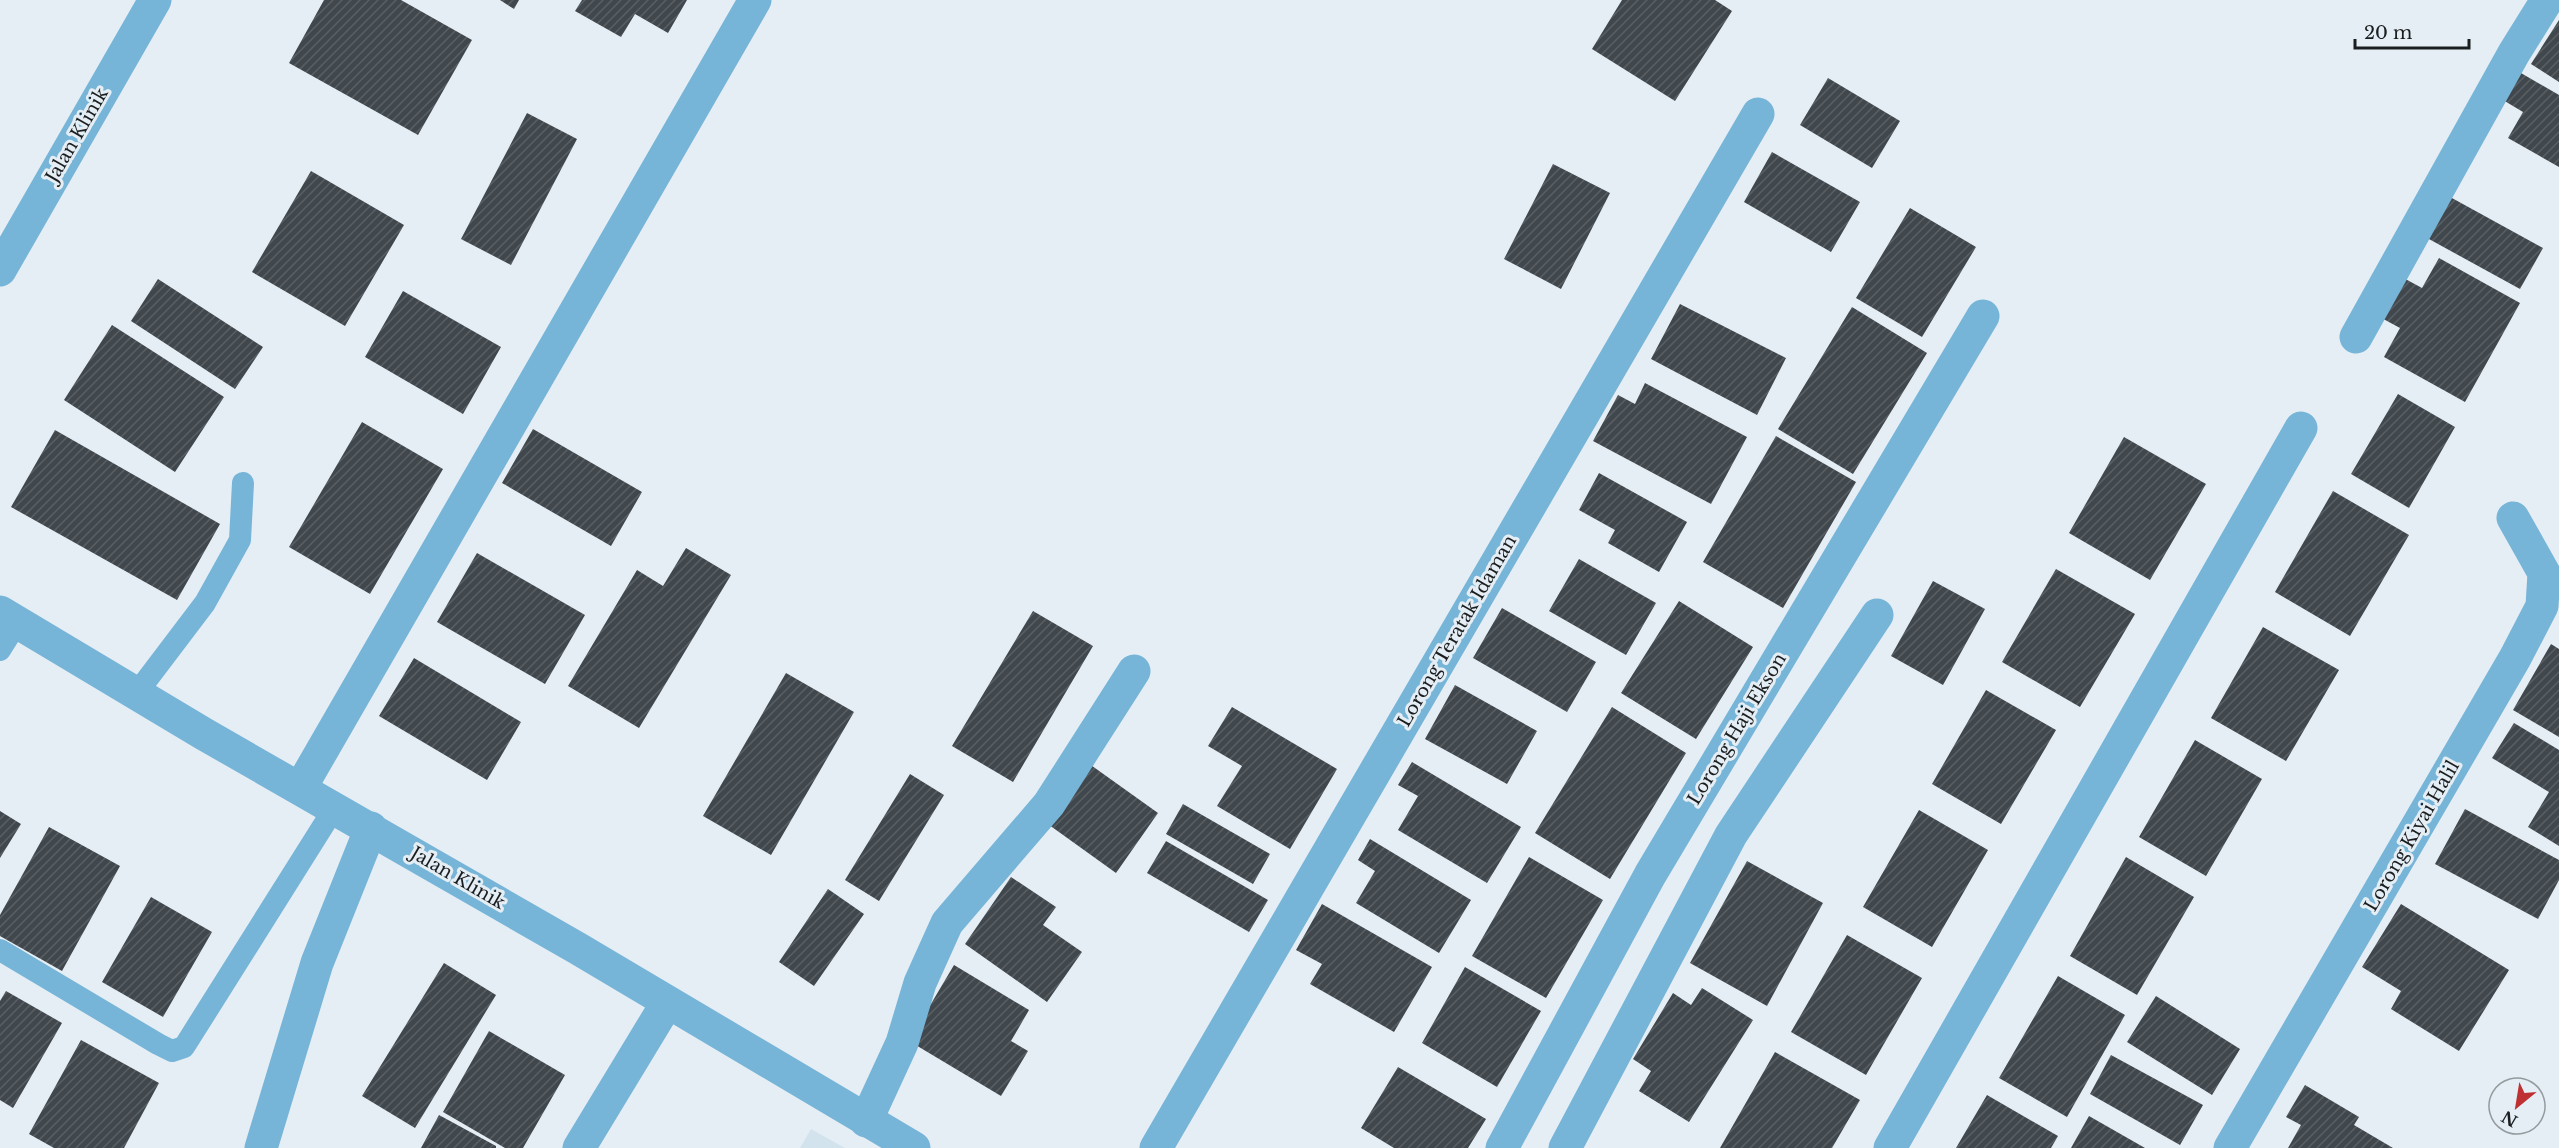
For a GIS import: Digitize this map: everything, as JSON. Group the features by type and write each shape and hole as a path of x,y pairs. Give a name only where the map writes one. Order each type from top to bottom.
{"street":[{"name":"Jalan Klinik","path":"0,270 155,0"},
{"path":"301,787 755,0"},
{"path":"2356,337 2508,63 2547,0"},
{"name":"Lorong Teratak Idaman","path":"1156,1148 1758,114"},
{"name":"Lorong Haji Ekson","path":"1502,1148 1650,876 1983,316"},
{"path":"1890,1148 2301,428"},
{"name":"Lorong Kiyai Halil","path":"2230,1148 2509,668 2542,606 2544,573 2513,518"},
{"path":"1565,1148 1731,835 1876,615"},
{"name":"Jalan Klinik","path":"6,629 136,694 301,787 914,1148"},
{"path":"866,1121 902,1042 920,983 947,923 1049,804 1134,670"},
{"path":"261,1148 317,963 371,828"},
{"path":"579,1148 667,1003"}],"lane":[{"path":"136,694 205,603 240,540 243,483"},
{"path":"0,950 172,1051 184,1047 335,807"}],"shaded area":[{"path":"811,1129 845,1148 800,1148"}],"building":[{"path":"324,0 401,0 472,40 418,135 289,63"},
{"path":"500,0 519,0 514,9"},
{"path":"582,0 687,0 668,33 635,14 621,37 575,11"},
{"path":"1622,0 1715,0 1732,11 1675,101 1592,49"},
{"path":"2559,20 2559,82 2531,64"},
{"path":"2514,69 2559,95 2559,167 2508,138 2523,112 2498,97"},
{"path":"1828,78 1900,121 1872,168 1800,125"},
{"path":"527,113 577,139 511,265 461,239"},
{"path":"1772,152 1860,202 1831,252 1744,202"},
{"path":"1553,164 1610,193 1561,289 1504,259"},
{"path":"311,171 404,225 345,326 252,272"},
{"path":"2441,192 2543,248 2520,289 2418,233"},
{"path":"1910,208 1976,247 1922,337 1856,298"},
{"path":"2439,258 2520,303 2465,402 2384,357 2400,328 2376,315 2398,275 2422,288"},
{"path":"158,279 263,347 235,389 131,321"},
{"path":"403,291 501,347 463,414 365,357"},
{"path":"1680,304 1786,358 1757,415 1651,359"},
{"path":"1852,307 1927,353 1853,474 1778,429"},
{"path":"112,325 224,397 175,472 64,400"},
{"path":"1645,383 1747,437 1711,504 1593,441 1618,395 1635,404"},
{"path":"2398,394 2455,427 2409,508 2351,474"},
{"path":"362,422 443,469 370,594 289,547"},
{"path":"533,429 642,492 611,546 502,483"},
{"path":"55,430 220,524 177,600 11,507"},
{"path":"1776,436 1856,482 1783,608 1703,562"},
{"path":"2124,437 2206,484 2150,580 2069,533"},
{"path":"1599,473 1687,522 1659,572 1608,543 1615,530 1579,510"},
{"path":"2333,491 2409,535 2350,636 2275,592"},
{"path":"686,548 731,575 639,728 568,686 637,570 663,586"},
{"path":"477,553 585,615 545,684 437,622"},
{"path":"1579,559 1656,603 1626,655 1549,611"},
{"path":"2056,569 2135,614 2080,707 2002,662"},
{"path":"1933,581 1985,609 1943,685 1891,656"},
{"path":"1679,601 1753,647 1696,739 1621,693"},
{"path":"1502,608 1596,662 1567,712 1473,658"},
{"path":"1033,611 1093,646 1013,782 952,746"},
{"path":"2263,627 2339,670 2286,761 2211,718"},
{"path":"2551,644 2559,649 2559,737 2513,710"},
{"path":"414,658 521,722 487,780 379,716"},
{"path":"786,673 854,712 771,855 703,816"},
{"path":"1455,685 1537,731 1507,784 1425,739"},
{"path":"1986,690 2056,730 2001,824 1932,784"},
{"path":"1232,707 1337,769 1290,849 1217,806 1242,766 1208,746"},
{"path":"1612,707 1686,753 1610,879 1535,833"},
{"path":"2514,723 2559,750 2559,846 2528,827 2549,792 2492,758"},
{"path":"2195,740 2262,779 2206,876 2139,837"},
{"path":"1412,762 1521,827 1487,883 1398,830 1418,796 1398,785"},
{"path":"1088,763 1158,813 1116,873 1045,822"},
{"path":"910,774 944,795 879,901 845,880"},
{"path":"1183,804 1270,854 1253,884 1166,834"},
{"path":"2465,809 2559,860 2559,880 2538,919 2435,864"},
{"path":"1919,810 1988,850 1932,947 1863,907"},
{"path":"0,811 21,824 0,858"},
{"path":"49,827 120,866 62,971 0,936 0,915"},
{"path":"1370,839 1471,900 1439,953 1356,903 1375,871 1358,860"},
{"path":"1166,841 1268,900 1249,932 1147,873"},
{"path":"1529,857 1603,900 1546,998 1472,956"},
{"path":"2126,857 2194,897 2137,995 2070,956"},
{"path":"1747,861 1823,903 1767,1006 1690,963"},
{"path":"1011,877 1056,907 1043,925 1082,952 1047,1002 965,944"},
{"path":"828,889 864,914 814,986 779,962"},
{"path":"151,897 212,932 163,1017 102,982"},
{"path":"1322,904 1432,967 1394,1032 1310,984 1322,964 1296,950"},
{"path":"2401,904 2509,970 2459,1051 2391,1009 2401,991 2362,967"},
{"path":"1847,935 1922,978 1866,1075 1791,1032"},
{"path":"444,963 496,995 415,1128 362,1096"},
{"path":"954,965 1029,1010 1011,1041 1028,1051 1001,1096 909,1041"},
{"path":"1465,967 1541,1011 1497,1087 1422,1043"},
{"path":"2058,976 2125,1015 2067,1117 1999,1078"},
{"path":"1702,988 1753,1020 1689,1122 1639,1091 1651,1071 1633,1059 1673,993 1691,1005"},
{"path":"6,991 62,1023 13,1108 0,1100 0,1001"},
{"path":"2156,996 2240,1049 2212,1095 2127,1042"},
{"path":"489,1031 565,1075 523,1148 505,1148 443,1112"},
{"path":"81,1040 159,1083 124,1148 54,1148 29,1134"},
{"path":"1775,1052 1860,1100 1832,1148 1720,1148"},
{"path":"2111,1055 2203,1105 2180,1145 2090,1094"},
{"path":"1398,1067 1486,1119 1468,1148 1394,1148 1361,1128"},
{"path":"2305,1085 2359,1117 2354,1125 2393,1148 2288,1148 2301,1125 2286,1117"},
{"path":"1987,1095 2058,1136 2051,1148 1956,1148"},
{"path":"439,1115 496,1146 496,1148 421,1148"},
{"path":"2089,1116 2145,1148 2071,1148"}]}
